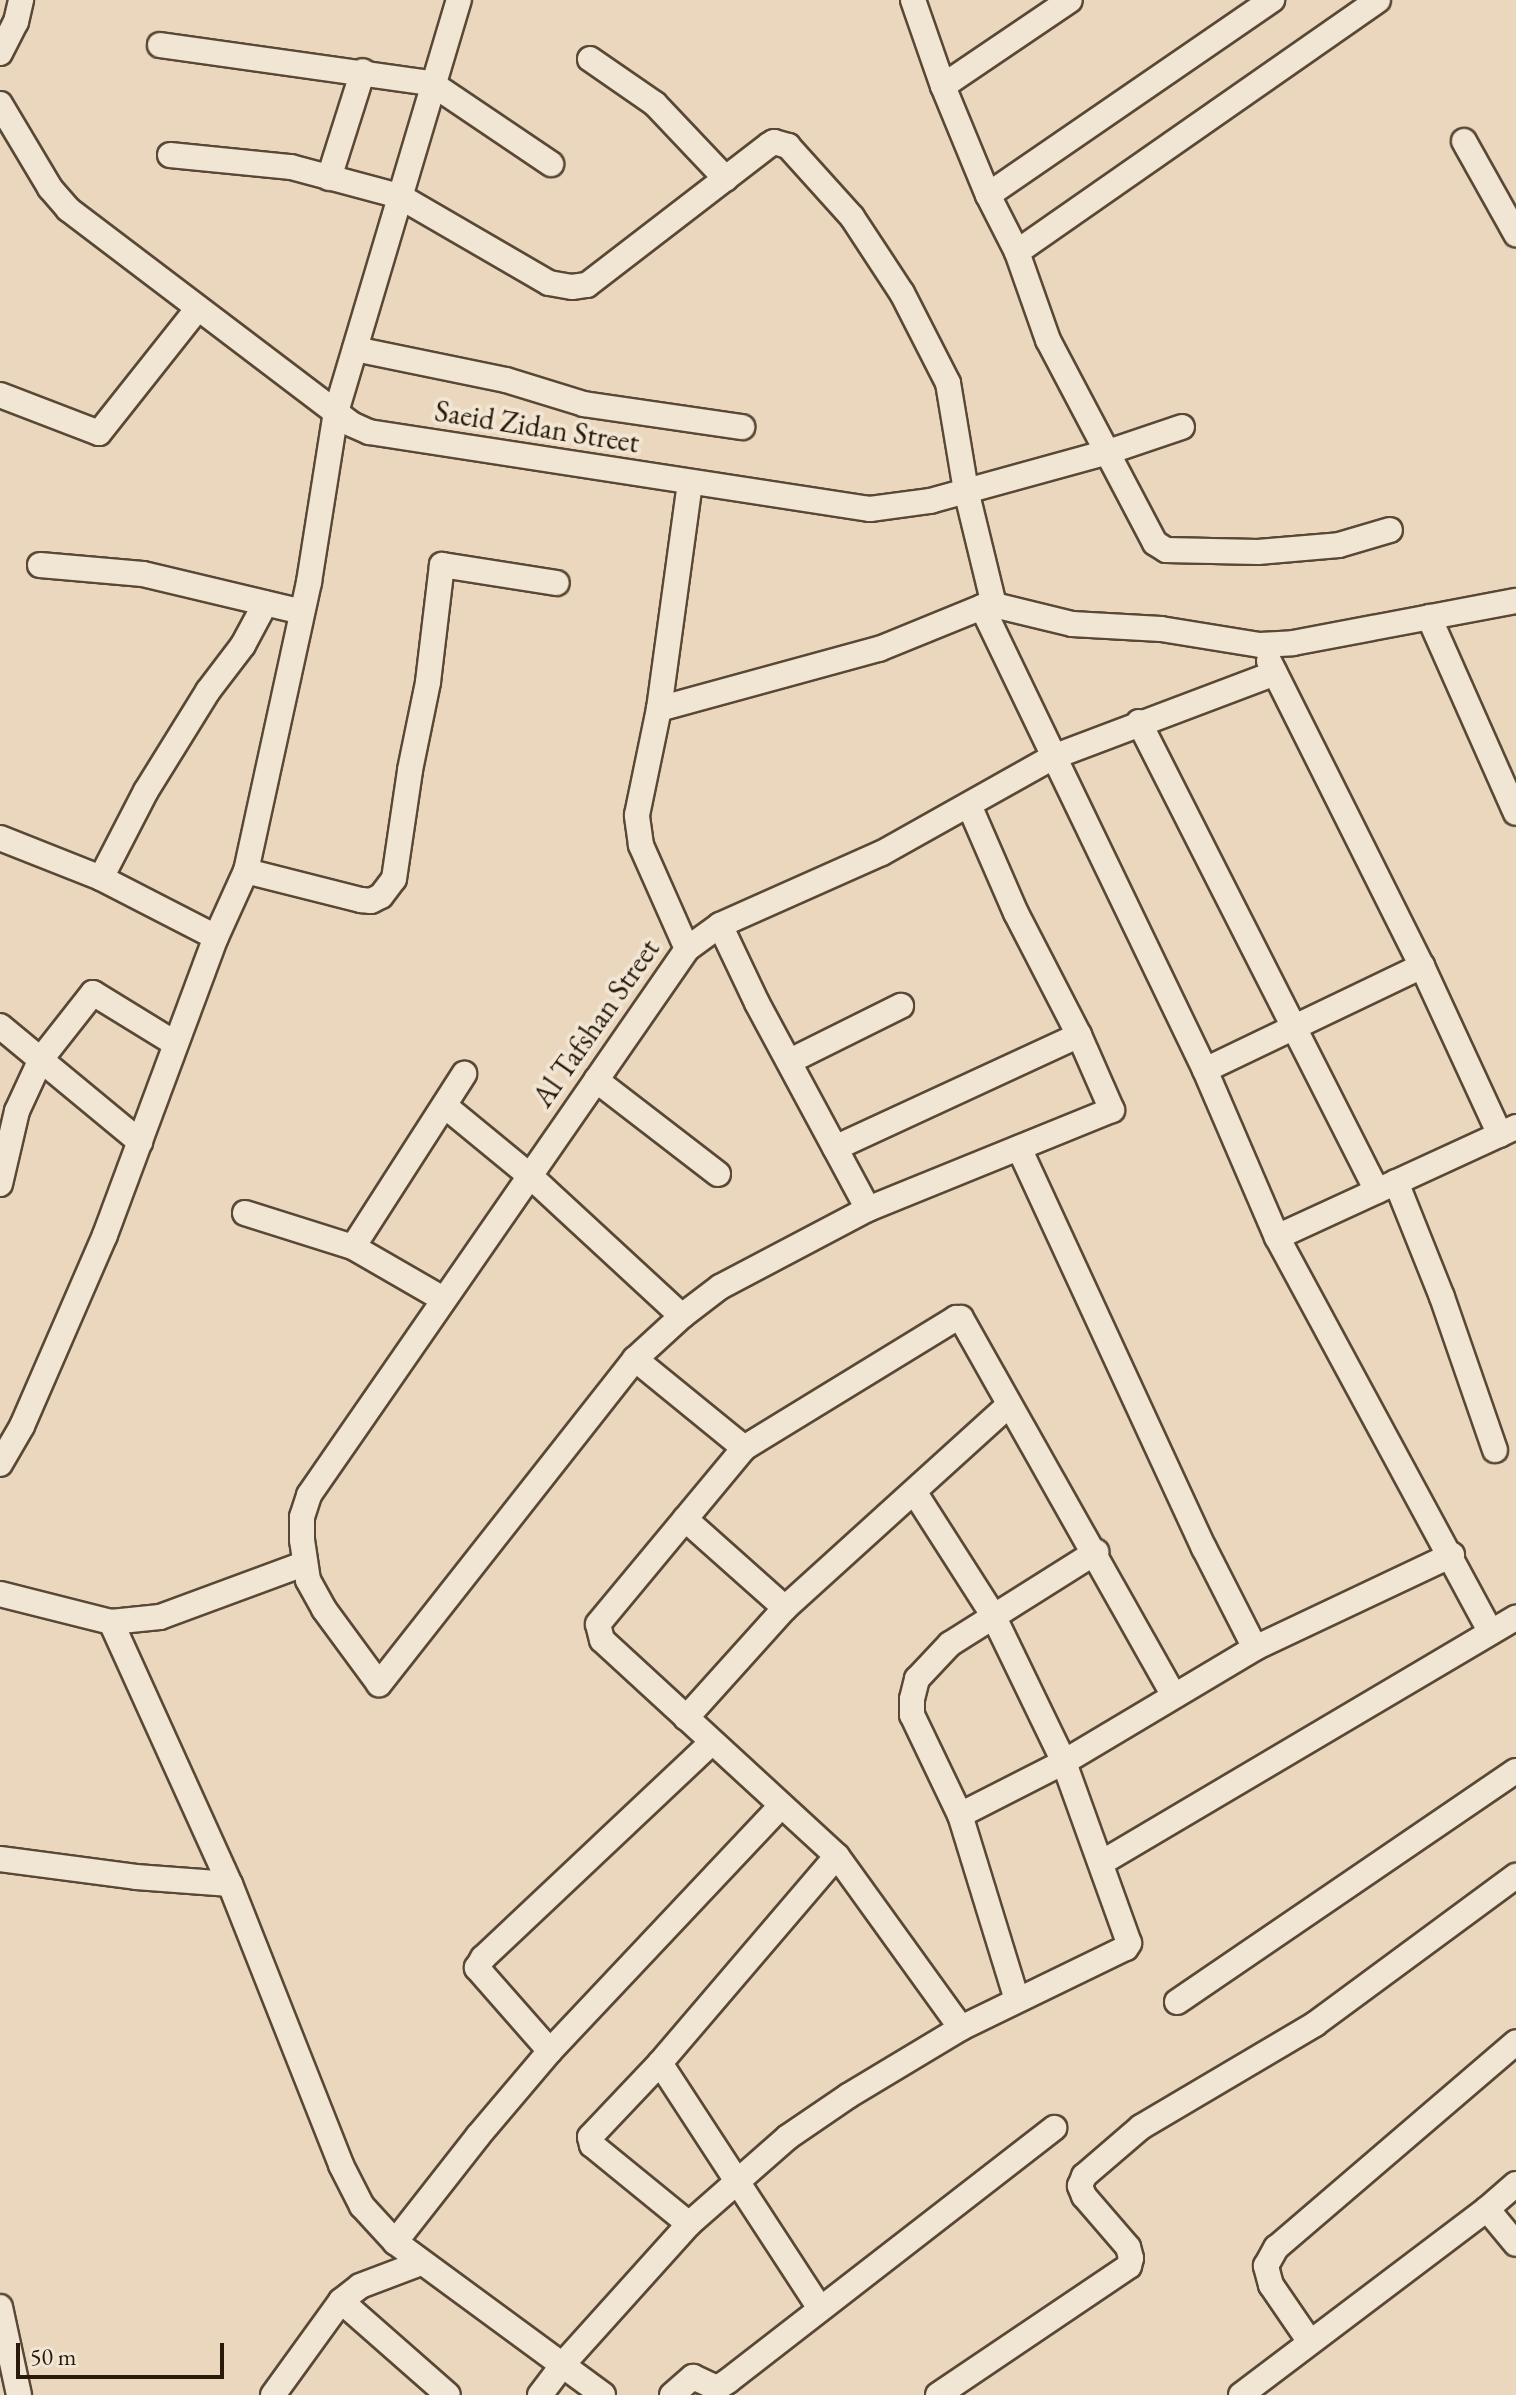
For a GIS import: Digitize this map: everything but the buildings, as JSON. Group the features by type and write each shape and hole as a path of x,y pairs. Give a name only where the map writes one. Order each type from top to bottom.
{"street":[{"path":"0,53 16,22 21,0"},
{"path":"0,1464 11,1422 105,1235 216,937 246,871 302,612 336,412 431,83 459,0"},
{"path":"913,0 943,86 988,195 1017,252 1048,340 1108,452 1147,534 1166,550 1272,551 1339,545 1390,530"},
{"path":"943,86 1070,0"},
{"path":"988,195 1272,0"},
{"path":"1017,252 1378,0"},
{"path":"160,45 363,71 431,83 551,164"},
{"path":"590,59 655,104 726,179"},
{"path":"329,178 363,71"},
{"name":"Saeid Zidan Street","path":"0,104 58,199 351,424 388,436 870,509 900,507 966,490 1108,452 1182,427"},
{"path":"1464,141 1516,234"},
{"path":"170,155 291,167 399,196 549,283 572,287 587,285 769,145 782,144 852,217 902,293 948,383 988,606 1053,757 1205,1070 1277,1237 1491,1632"},
{"path":"0,395 99,433 198,308"},
{"path":"355,349 506,380 584,404 742,427"},
{"path":"687,949 638,833 637,815 659,709 690,483"},
{"path":"40,565 143,574 302,612"},
{"path":"246,871 361,900 371,901 381,896 394,879 410,770 428,682 442,565 557,583"},
{"path":"659,709 879,649 988,606 1072,624 1161,629 1260,645 1293,643 1516,601"},
{"path":"101,878 146,791 208,691 243,645 265,604"},
{"path":"1429,617 1516,813"},
{"path":"1260,645 1508,1131 1277,1237"},
{"name":"Al Tafshan Street","path":"635,1359 379,1684 324,1609 303,1564 302,1517 309,1495 687,949 720,925 882,853 1053,757 1275,673"},
{"path":"1139,722 1296,1027 1386,1187 1442,1297 1495,1450"},
{"path":"744,1448 635,1359 682,1316 720,1287 868,1209 1112,1110 1079,1035 1016,913 969,805"},
{"path":"0,838 101,878 216,937"},
{"path":"720,925 868,1209"},
{"path":"1205,1070 1422,966"},
{"path":"0,1184 17,1111 41,1059 93,993 176,1044"},
{"path":"790,1061 901,1006"},
{"path":"0,1026 140,1142"},
{"path":"835,1148 1079,1035"},
{"path":"353,1247 464,1074"},
{"path":"596,1080 718,1174"},
{"path":"445,1106 529,1175 682,1316"},
{"path":"1019,1148 1204,1548 1255,1648"},
{"path":"245,1213 353,1247 443,1299"},
{"path":"961,2028 837,1856 602,1640 598,1624 744,1448 956,1318 966,1323 1173,1695"},
{"path":"686,1718 785,1608 1009,1405"},
{"path":"540,2395 563,2364 689,2224 788,2137 848,2096 961,2028 1126,1948 1128,1931 1064,1762 993,1615 915,1493"},
{"path":"685,1519 785,1608"},
{"path":"1017,2000 960,1815 912,1715 912,1699 917,1679 931,1661 993,1615 1096,1552"},
{"path":"960,1815 1064,1762 1255,1648 1452,1555"},
{"path":"0,1594 111,1622 160,1617 303,1564"},
{"path":"1101,1863 1516,1618"},
{"path":"111,1622 230,1884 341,2165 362,2206 395,2242 421,2263 603,2395"},
{"path":"550,2051 477,1968 483,1958 711,1743"},
{"path":"1177,2002 1516,1771"},
{"path":"395,2242 550,2051 781,1806"},
{"path":"689,2224 592,2145 590,2137 660,2063 837,1856"},
{"path":"0,1859 136,1877 230,1884"},
{"path":"943,2394 1129,2266 1131,2258 1128,2247 1084,2196 1080,2186 1084,2176 1141,2127 1315,2024 1516,1876"},
{"path":"1310,2342 1271,2285 1266,2266 1276,2248 1516,2042"},
{"path":"660,2063 820,2308"},
{"path":"672,2395 693,2377 717,2388 1054,2128"},
{"path":"1241,2395 1516,2184"},
{"path":"1487,2209 1516,2244"},
{"path":"273,2395 341,2301 360,2286 421,2263"},
{"path":"341,2301 448,2395"},
{"path":"0,2307 19,2395"}]}
